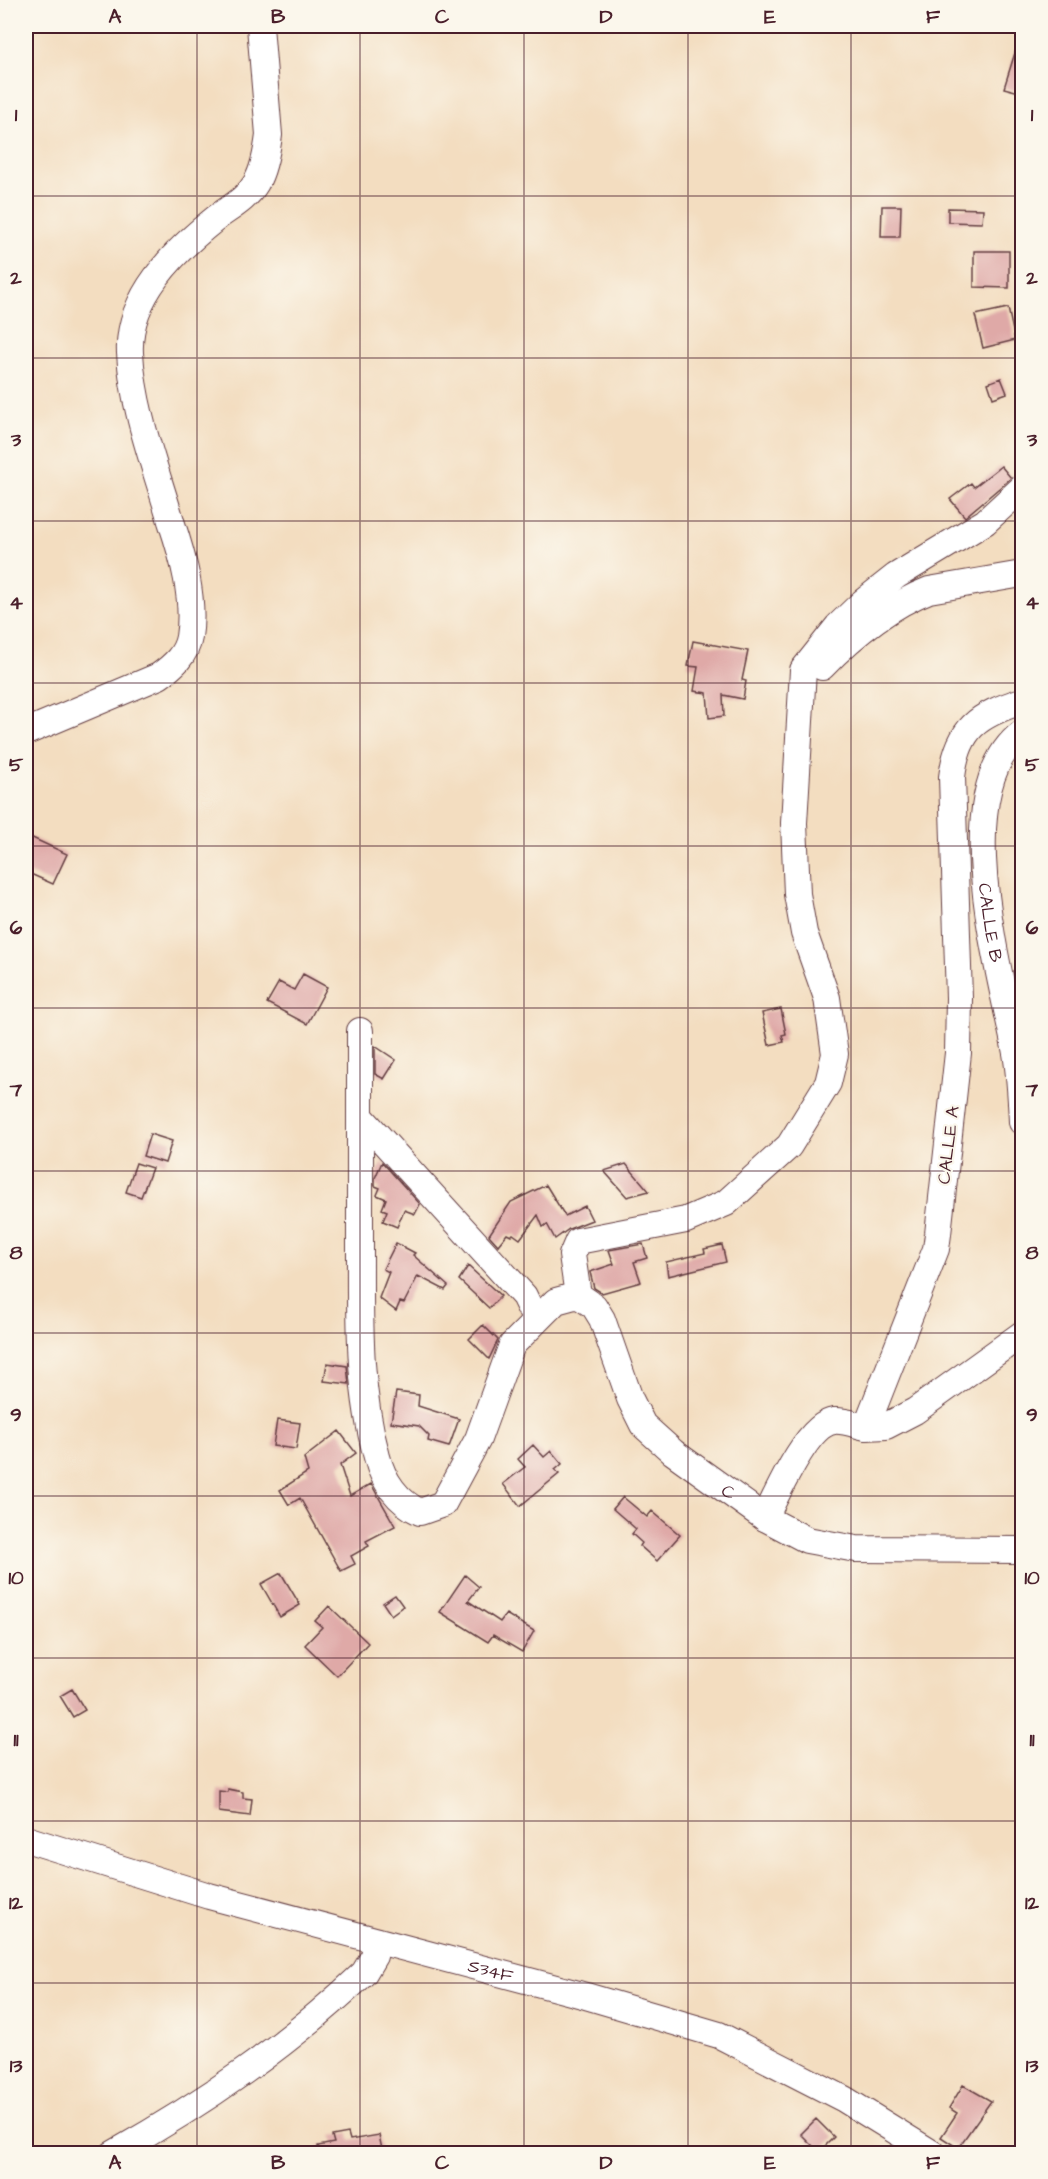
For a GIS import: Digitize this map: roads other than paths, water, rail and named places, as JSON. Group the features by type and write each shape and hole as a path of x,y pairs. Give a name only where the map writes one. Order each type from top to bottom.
{"street":[{"path":"26,732 159,676 175,664 184,652 189,638 190,610 187,581 179,545 137,405 129,350 131,333 141,301 156,276 188,242 244,198 256,183 267,153 269,135 260,26"},
{"path":"360,1031 360,1337 364,1389 377,1458 389,1485 409,1507 420,1512 428,1511 437,1508 448,1497 478,1439 512,1345 556,1301 578,1295 572,1255 578,1241 686,1220 726,1203 789,1146 828,1083 834,1054 827,998 804,933 797,894 794,823 801,688 807,663 862,602 896,576 985,522 1023,488"},
{"path":"801,688 839,649 864,629 914,596 929,590 1023,574"},
{"name":"CALLE A","path":"866,1427 936,1249 938,1234 958,1053 959,998 952,777 955,758 966,731 979,720 996,710 1023,701"},
{"name":"CALLE B","path":"1023,733 1001,755 994,770 986,799 984,873 993,951 1018,1067 1023,1122"},
{"path":"360,1116 524,1296 536,1319"},
{"name":"C","path":"578,1295 594,1306 602,1319 630,1398 644,1425 673,1452 765,1518 807,1540 856,1549 1023,1550"},
{"path":"765,1518 785,1476 820,1428 837,1420 866,1427 886,1426 915,1411 1023,1334"},
{"name":"S34F","path":"26,1839 209,1896 719,2035 844,2099 904,2133 933,2154"},
{"path":"113,2154 190,2110 273,2051 364,1973 374,1956 377,1941"}]}
